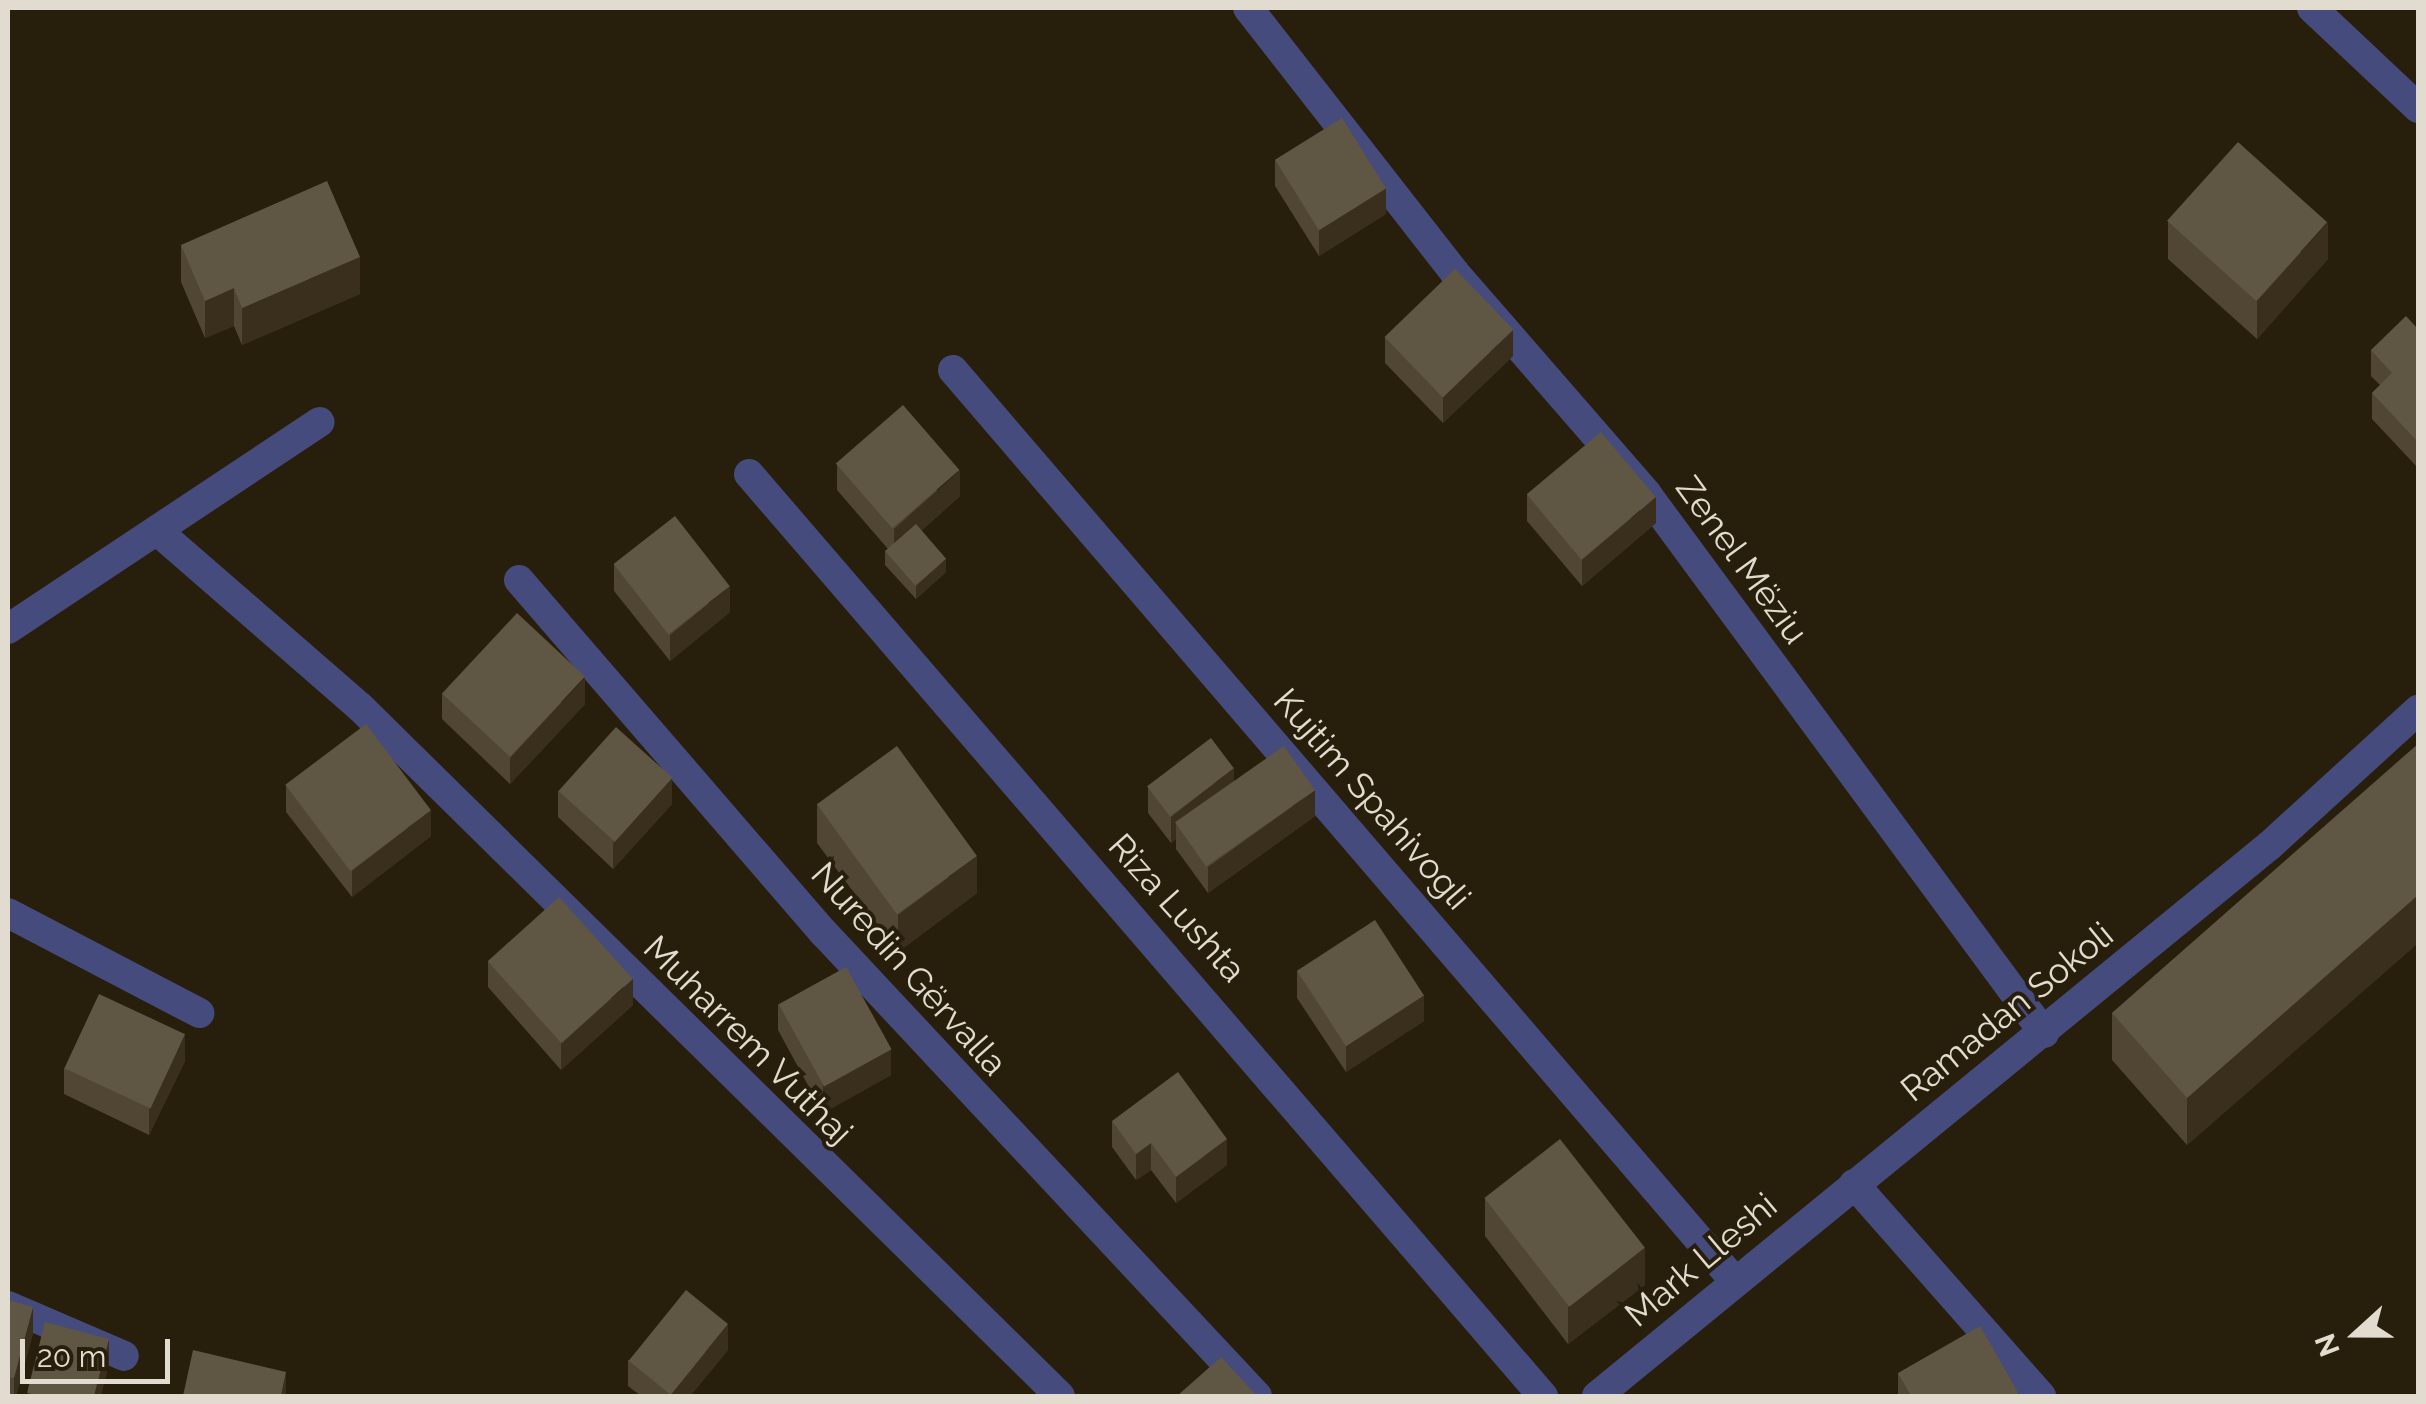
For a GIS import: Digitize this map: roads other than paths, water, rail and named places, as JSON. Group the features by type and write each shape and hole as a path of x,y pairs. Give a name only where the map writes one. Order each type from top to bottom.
{"street":[{"name":"Zenel Mëziu","path":"1248,8 1455,273 1646,492 2044,1033"},
{"path":"2312,8 2418,108"},
{"name":"Kujtim Spahivogli","path":"953,370 1732,1278"},
{"path":"8,630 170,529 320,422"},
{"name":"Riza Lushta","path":"748,474 1544,1396"},
{"name":"Muharrem Vuthaj","path":"170,529 360,707 1060,1396"},
{"name":"Nuredin Gërvalla","path":"519,580 838,948 1257,1396"},
{"name":"Ramadan Sokoli","path":"1854,1184 2044,1033 2418,710"},
{"path":"8,913 199,1012"},
{"path":"1854,1184 2041,1396"},
{"name":"Mark Lleshi","path":"1597,1396 1732,1278 1854,1184"},
{"path":"8,1306 124,1356"}]}
